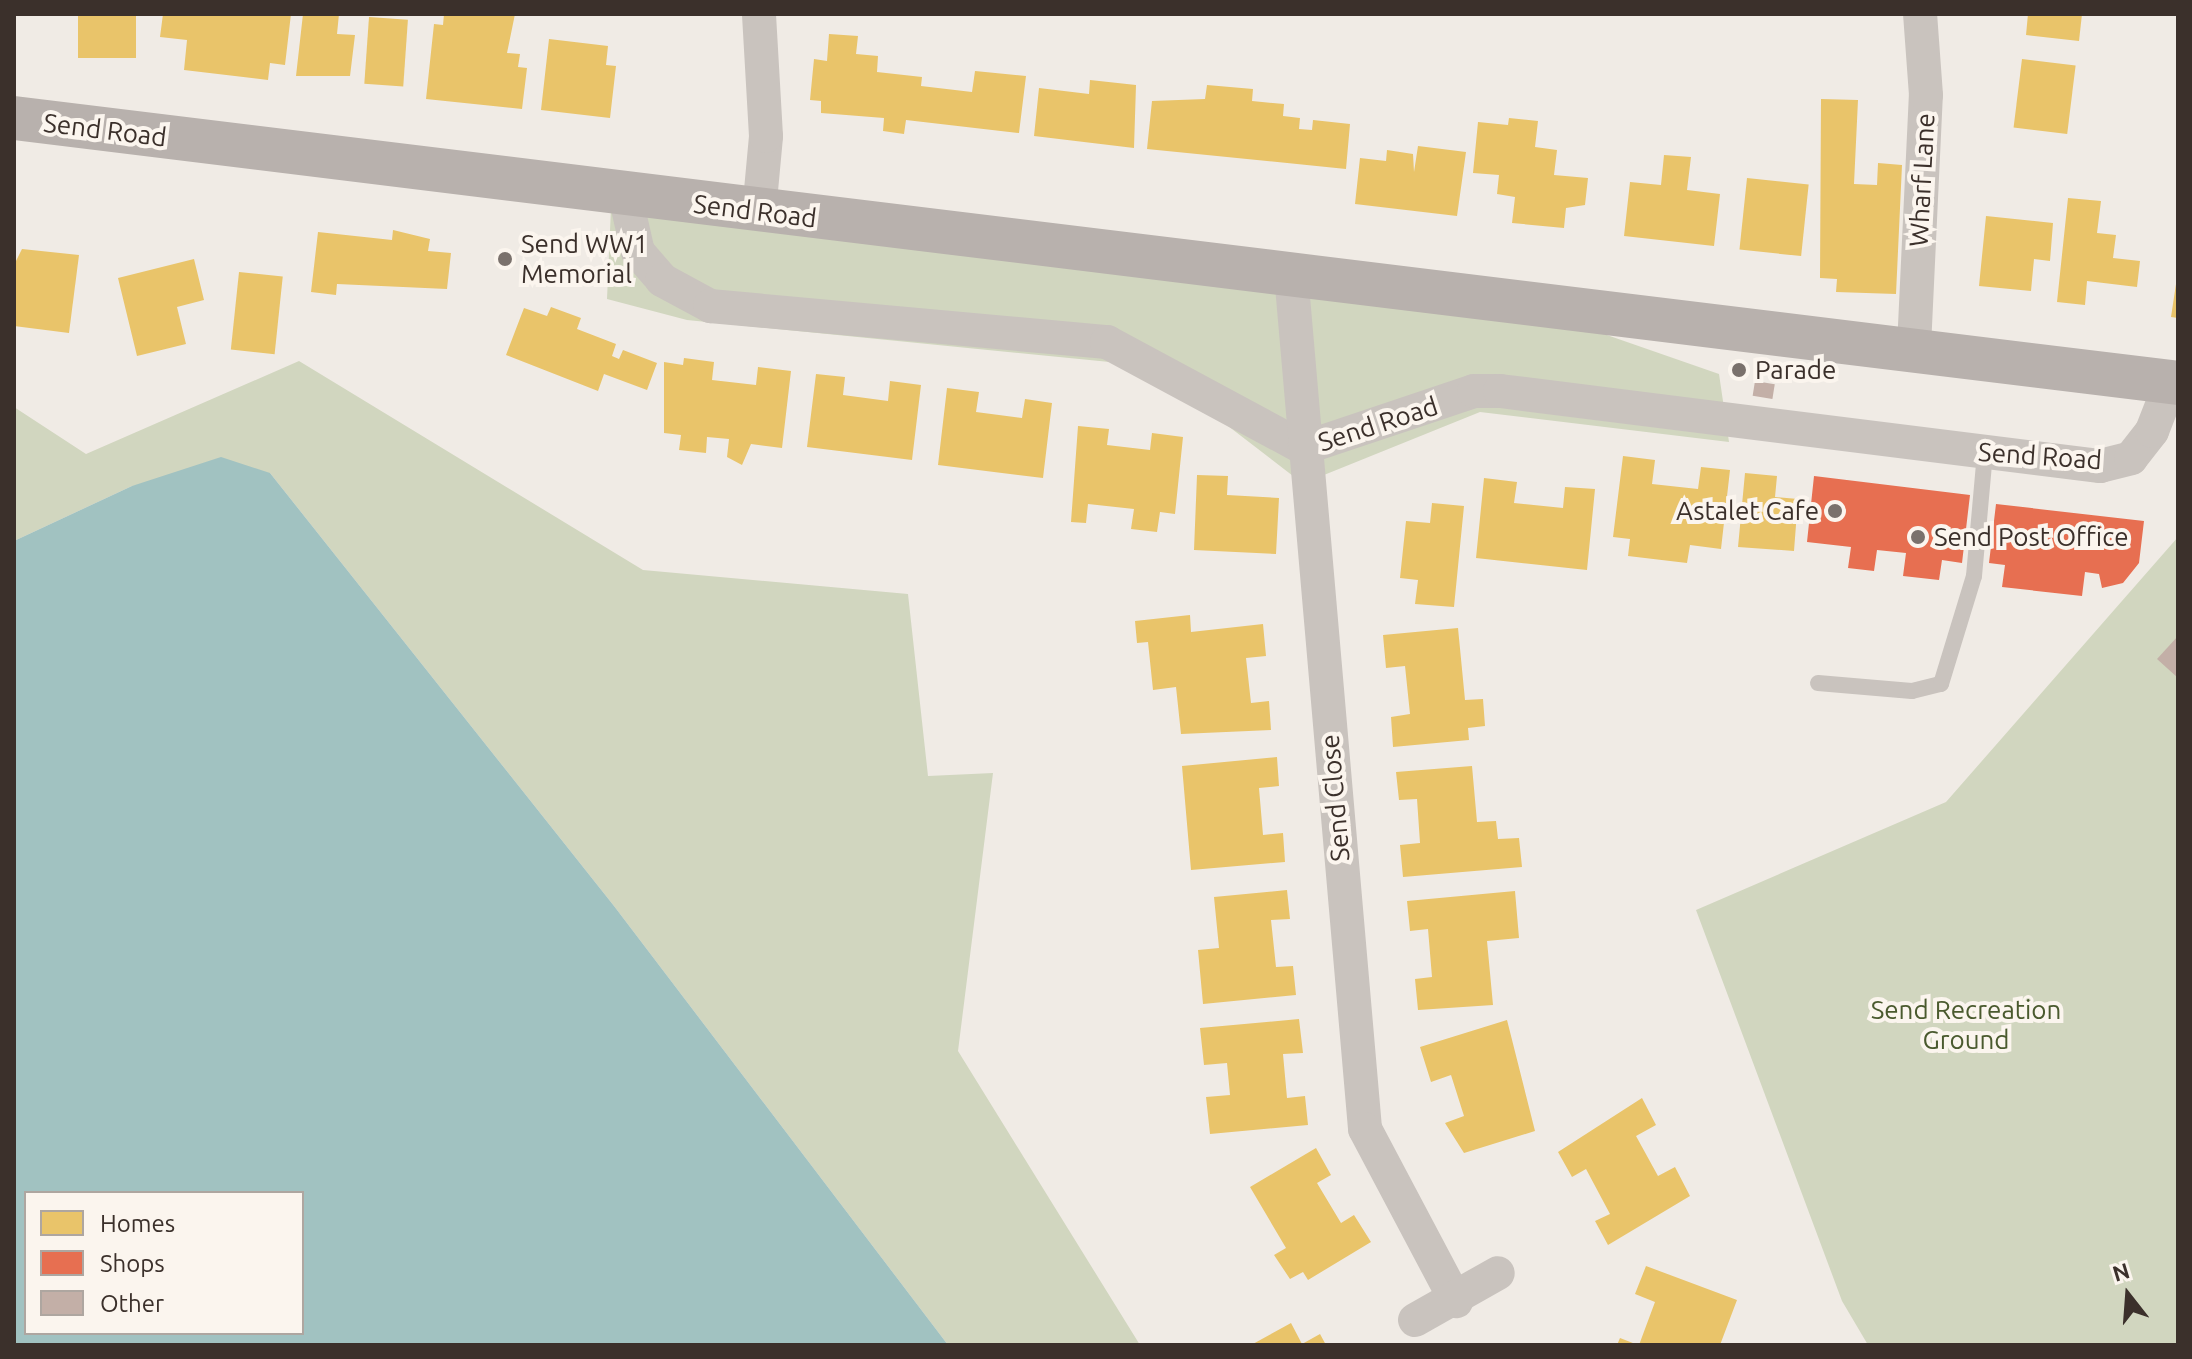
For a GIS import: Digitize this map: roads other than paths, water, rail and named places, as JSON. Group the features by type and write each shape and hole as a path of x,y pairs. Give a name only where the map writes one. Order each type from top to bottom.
{"main road":[{"name":"Send Road","path":"14,118 759,212 1914,347 2174,382"}],"street":[{"path":"759,14 766,136 759,212"},
{"name":"Wharf Lane","path":"1914,347 1926,95 1920,14"},
{"name":"Send Road","path":"625,195 638,252 662,280 710,306 1107,342 1304,448 1474,391 1500,391 2100,466 2131,458 2152,431 2174,382"},
{"name":"Send Close","path":"1291,274 1365,1129 1456,1301"},
{"path":"1415,1320 1456,1301 1498,1273"}],"lane":[{"path":"1818,683 1912,691 1941,684 1974,576 1985,453"}],"water":[{"path":"221,457 270,473 614,906 948,1345 14,1345 14,541 132,486"}],"place":[{"name":"Send WW1 Memorial","path":"505,259"},
{"name":"Parade","path":"1739,370"},
{"name":"Astalet Cafe","path":"1835,511"},
{"name":"Send Post Office","path":"1918,537"}],"park label":[{"name":"Send Recreation Ground","path":"1966,1025"}]}
